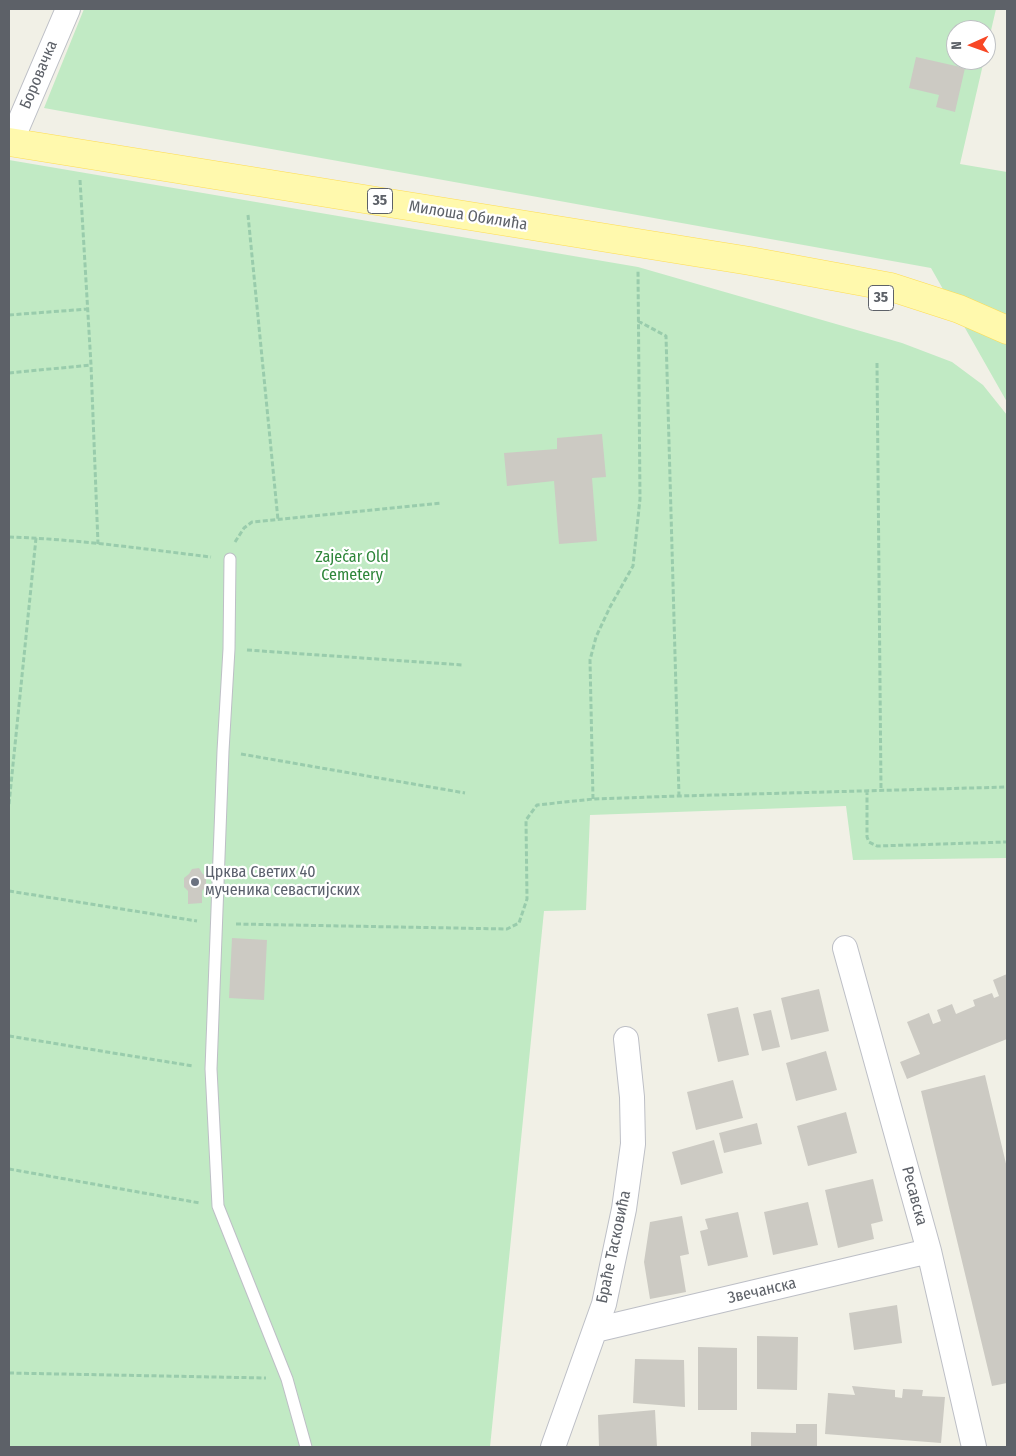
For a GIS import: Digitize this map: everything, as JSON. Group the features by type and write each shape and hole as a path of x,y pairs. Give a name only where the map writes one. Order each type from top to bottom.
{"main road":[{"name":"Милоша Обилића","path":"10,142 750,261 891,288 959,309 1007,330"},
{"name":"Милоша Обилића","path":"750,261 928,313 989,337 1007,347"}],"street":[{"name":"Боровачка","path":"10,142 68,9"},
{"name":"Ресавска","path":"845,948 929,1252 974,1447"},
{"name":"Браће Тасковића","path":"553,1447 604,1304 624,1209 633,1144 632,1097 626,1039"},
{"name":"Звечанска","path":"594,1330 929,1252"}],"lane":[{"path":"230,559 229,649 223,751 211,1069 218,1206 287,1379 306,1447"}],"path":[{"path":"80,154 79,172 92,365 98,544"},
{"path":"248,215 278,520"},
{"path":"593,799 590,660 596,638 633,566 640,499 639,243"},
{"path":"9,315 88,309"},
{"path":"638,321 666,336 679,796"},
{"path":"877,363 881,790"},
{"path":"9,373 92,365"},
{"path":"9,537 98,544 230,559 236,540 244,528 252,522 441,503"},
{"path":"9,804 36,538"},
{"path":"229,649 463,666"},
{"path":"223,751 465,793"},
{"path":"9,892 217,924 507,929 519,924 528,899 526,820 537,804 593,799 1007,787"},
{"path":"867,790 867,837 869,842 877,846 1007,842"},
{"path":"9,1036 211,1069"},
{"path":"9,1169 218,1206"},
{"path":"9,1373 287,1379"}],"green space":[{"path":"84,9 996,9 993,20 946,20 946,70 982,70 960,164 1007,172 1007,402 931,268 44,108"},
{"name":"Zaječar Old Cemetery","path":"9,160 638,267 902,343 952,362 983,385 1007,415 1007,858 853,860 846,806 590,815 586,910 544,911 490,1447 9,1447"}],"building":[{"path":"916,57 946,64 946,70 965,70 955,112 936,107 939,95 909,88"},
{"path":"602,434 606,477 592,478 597,541 559,544 554,481 507,486 504,453 557,449 557,438"},
{"name":"Црква Светих 40 мученика севастијских","path":"199,868 206,877 206,886 202,891 202,903 188,904 188,891 184,887 184,878 192,869"},
{"path":"232,938 267,940 264,1000 229,998"},
{"path":"1007,974 1007,1039 907,1079 900,1062 920,1054 907,1022 929,1013 933,1024 941,1021 937,1010 952,1004 956,1014 975,1006 973,1000 992,993 994,998 999,996 993,980"},
{"path":"819,989 829,1031 791,1040 781,998"},
{"path":"738,1007 749,1055 718,1062 707,1014"},
{"path":"771,1010 780,1047 762,1051 753,1014"},
{"path":"826,1051 837,1090 796,1101 786,1063"},
{"path":"985,1075 1007,1168 1007,1383 992,1386 921,1091"},
{"path":"733,1080 743,1118 696,1130 687,1092"},
{"path":"846,1112 857,1153 808,1166 797,1126"},
{"path":"757,1123 762,1144 724,1153 719,1133"},
{"path":"714,1140 723,1173 681,1185 672,1152"},
{"path":"873,1179 883,1221 871,1224 874,1239 838,1248 825,1190"},
{"path":"808,1202 818,1245 773,1255 764,1212"},
{"path":"738,1212 748,1257 708,1266 700,1231 708,1229 705,1219"},
{"path":"682,1216 689,1254 680,1256 686,1292 650,1299 644,1262 650,1222"},
{"path":"897,1305 902,1343 854,1350 849,1313"},
{"path":"757,1336 798,1337 797,1390 757,1389"},
{"path":"698,1347 737,1348 737,1410 698,1410"},
{"path":"635,1359 684,1360 685,1407 633,1403"},
{"path":"852,1386 895,1390 895,1397 902,1398 903,1389 923,1390 922,1396 945,1397 941,1443 825,1434 828,1393 855,1395"},
{"path":"655,1410 657,1447 599,1447 598,1415"},
{"path":"796,1424 817,1424 817,1447 751,1447 751,1432 796,1433"}],"place":[{"name":"Црква Светих 40 мученика севастијских","path":"195,882"}]}
